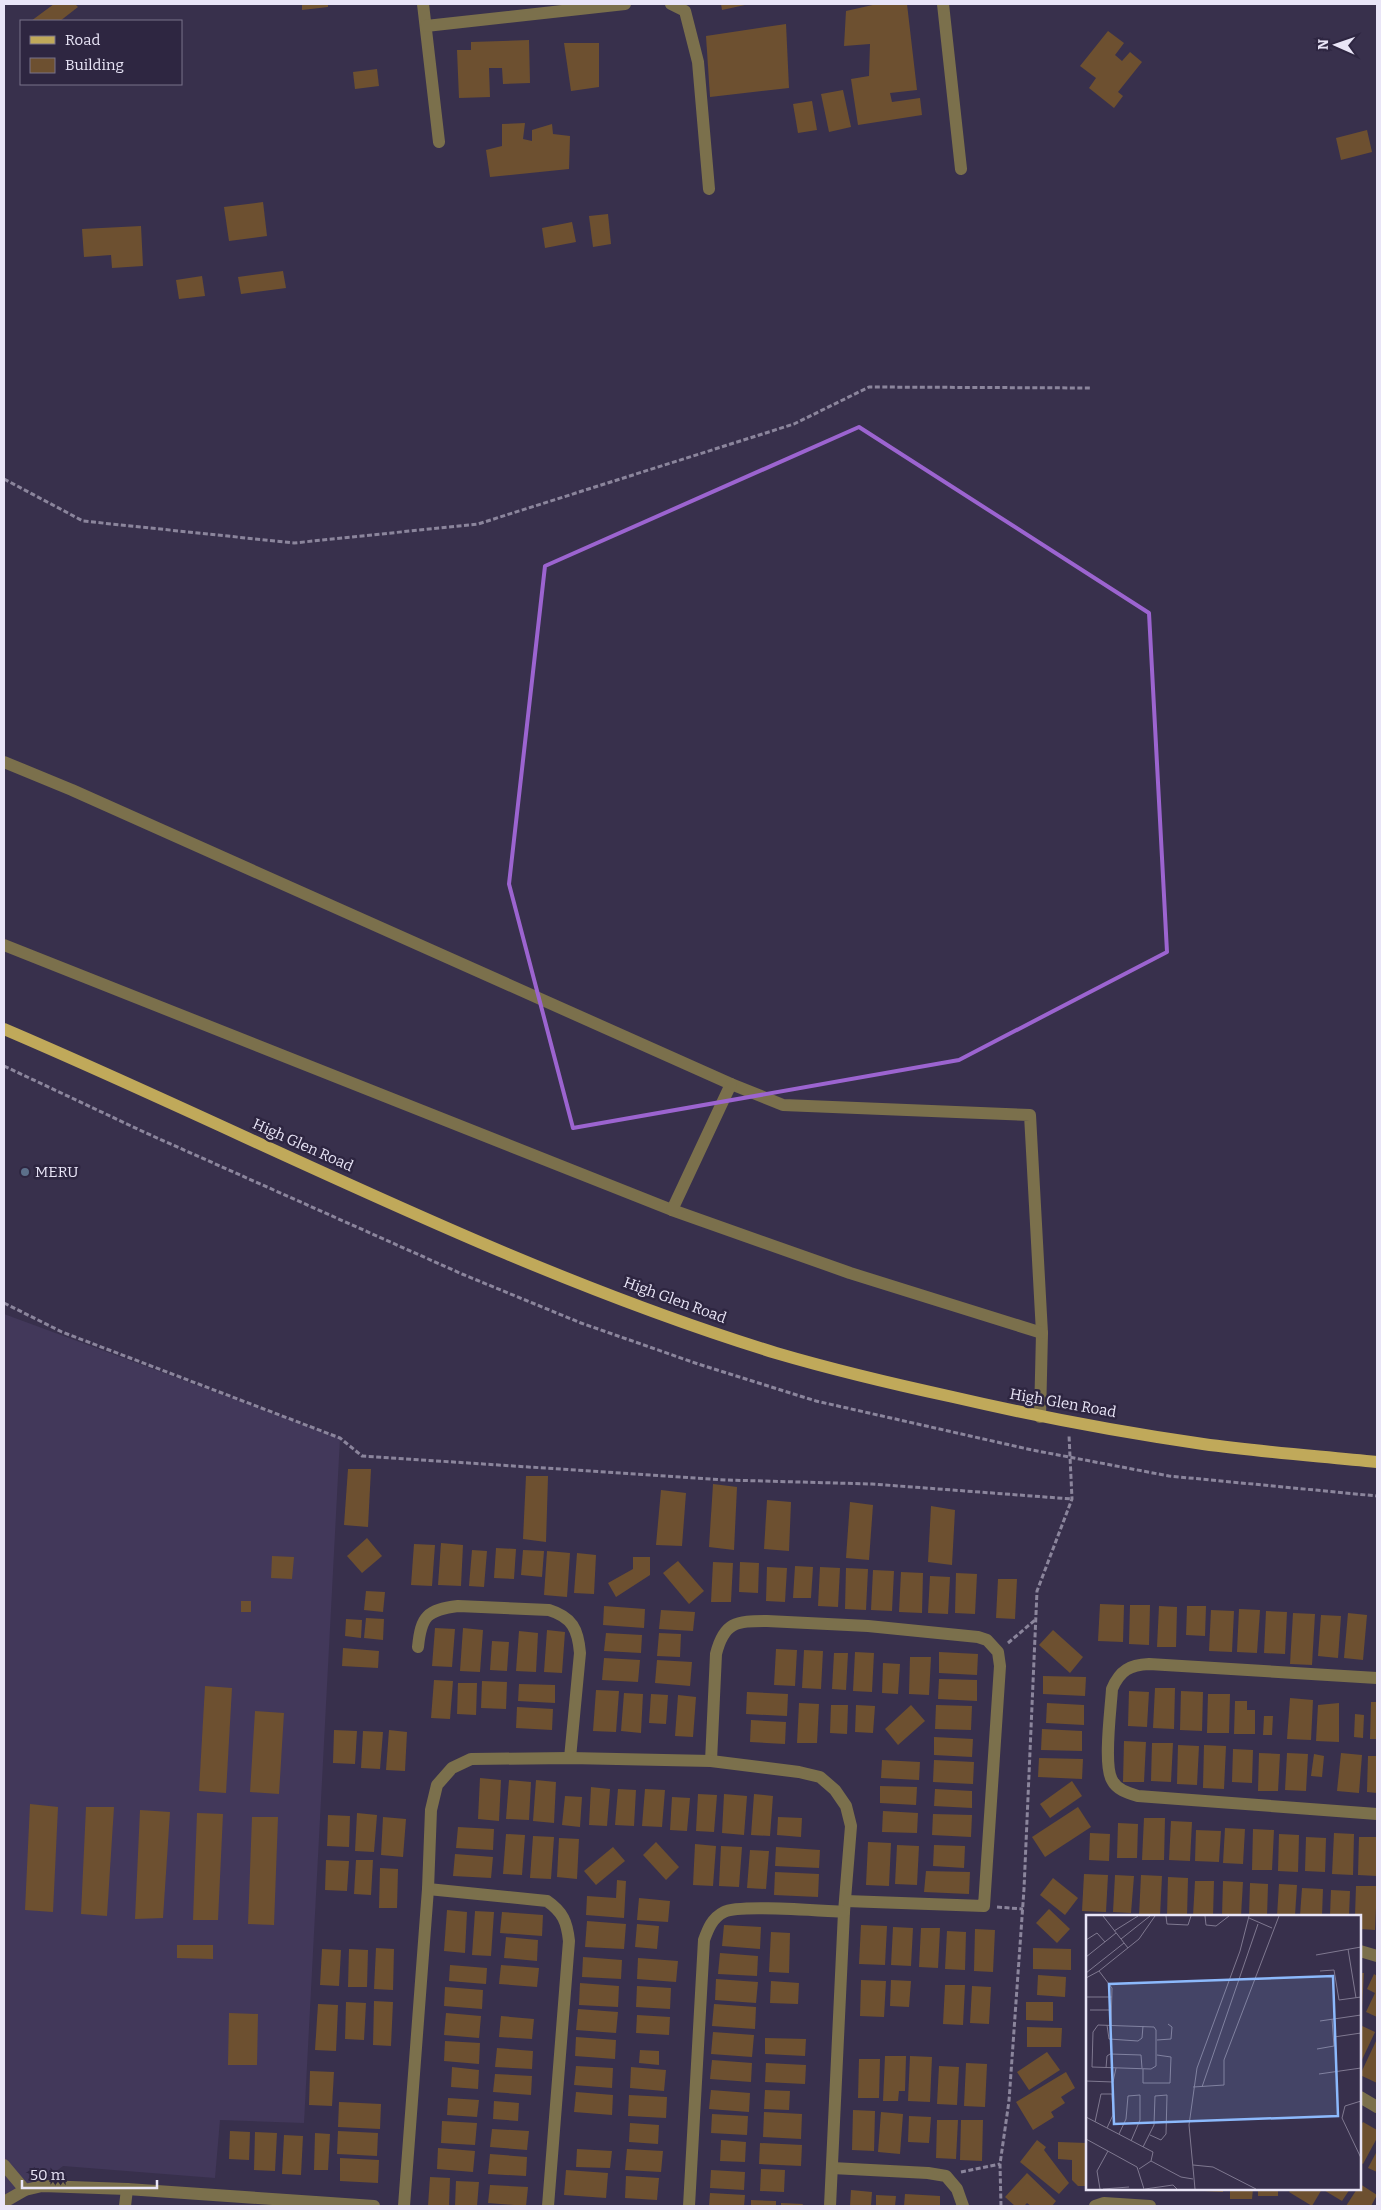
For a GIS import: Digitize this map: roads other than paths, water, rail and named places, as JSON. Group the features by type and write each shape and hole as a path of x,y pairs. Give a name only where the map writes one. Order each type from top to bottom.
{"main road":[{"name":"High Glen Road","path":"4,1029 480,1242 590,1287 764,1349 847,1373 1040,1417 1204,1444 1377,1462"}],"street":[{"path":"423,4 439,142"},
{"path":"426,26 625,4"},
{"path":"671,4 685,12 698,62 709,189"},
{"path":"943,4 961,169"},
{"path":"4,762 72,790 731,1084 783,1105 1030,1115 1042,1333 1040,1417"},
{"path":"4,945 672,1210 850,1272 1042,1333"},
{"path":"672,1210 731,1084"},
{"path":"418,1647 424,1619 432,1612 444,1608 458,1606 540,1610 562,1614 572,1624 579,1638 580,1653 570,1758"},
{"path":"689,2206 704,1940 710,1924 724,1912 744,1909 984,1906 999,1676 998,1652 987,1640 978,1637 922,1630 767,1621 746,1621 735,1624 726,1628 716,1654 711,1761"},
{"path":"1377,1678 1149,1664 1136,1665 1125,1669 1117,1678 1112,1689 1108,1761 1111,1780 1123,1792 1138,1796 1377,1814"},
{"path":"404,2206 428,1889 431,1810 437,1785 452,1768 471,1759 570,1758 711,1761 799,1772 820,1778 835,1790 846,1806 850,1826 830,2206"},
{"path":"428,1889 547,1901 559,1910 567,1922 569,1941 548,2206"},
{"path":"1361,1951 1377,1956"},
{"path":"1361,2098 1377,2106"},
{"path":"4,2165 25,2190"},
{"path":"832,2168 928,2173 946,2176 957,2189 963,2206"},
{"path":"4,2202 25,2190 42,2186 127,2188 259,2202 374,2206"},
{"path":"125,2206 127,2188"},
{"path":"1095,2206 1104,2204 1150,2206"}],"place":[{"name":"MERU","path":"25,1172"}]}
